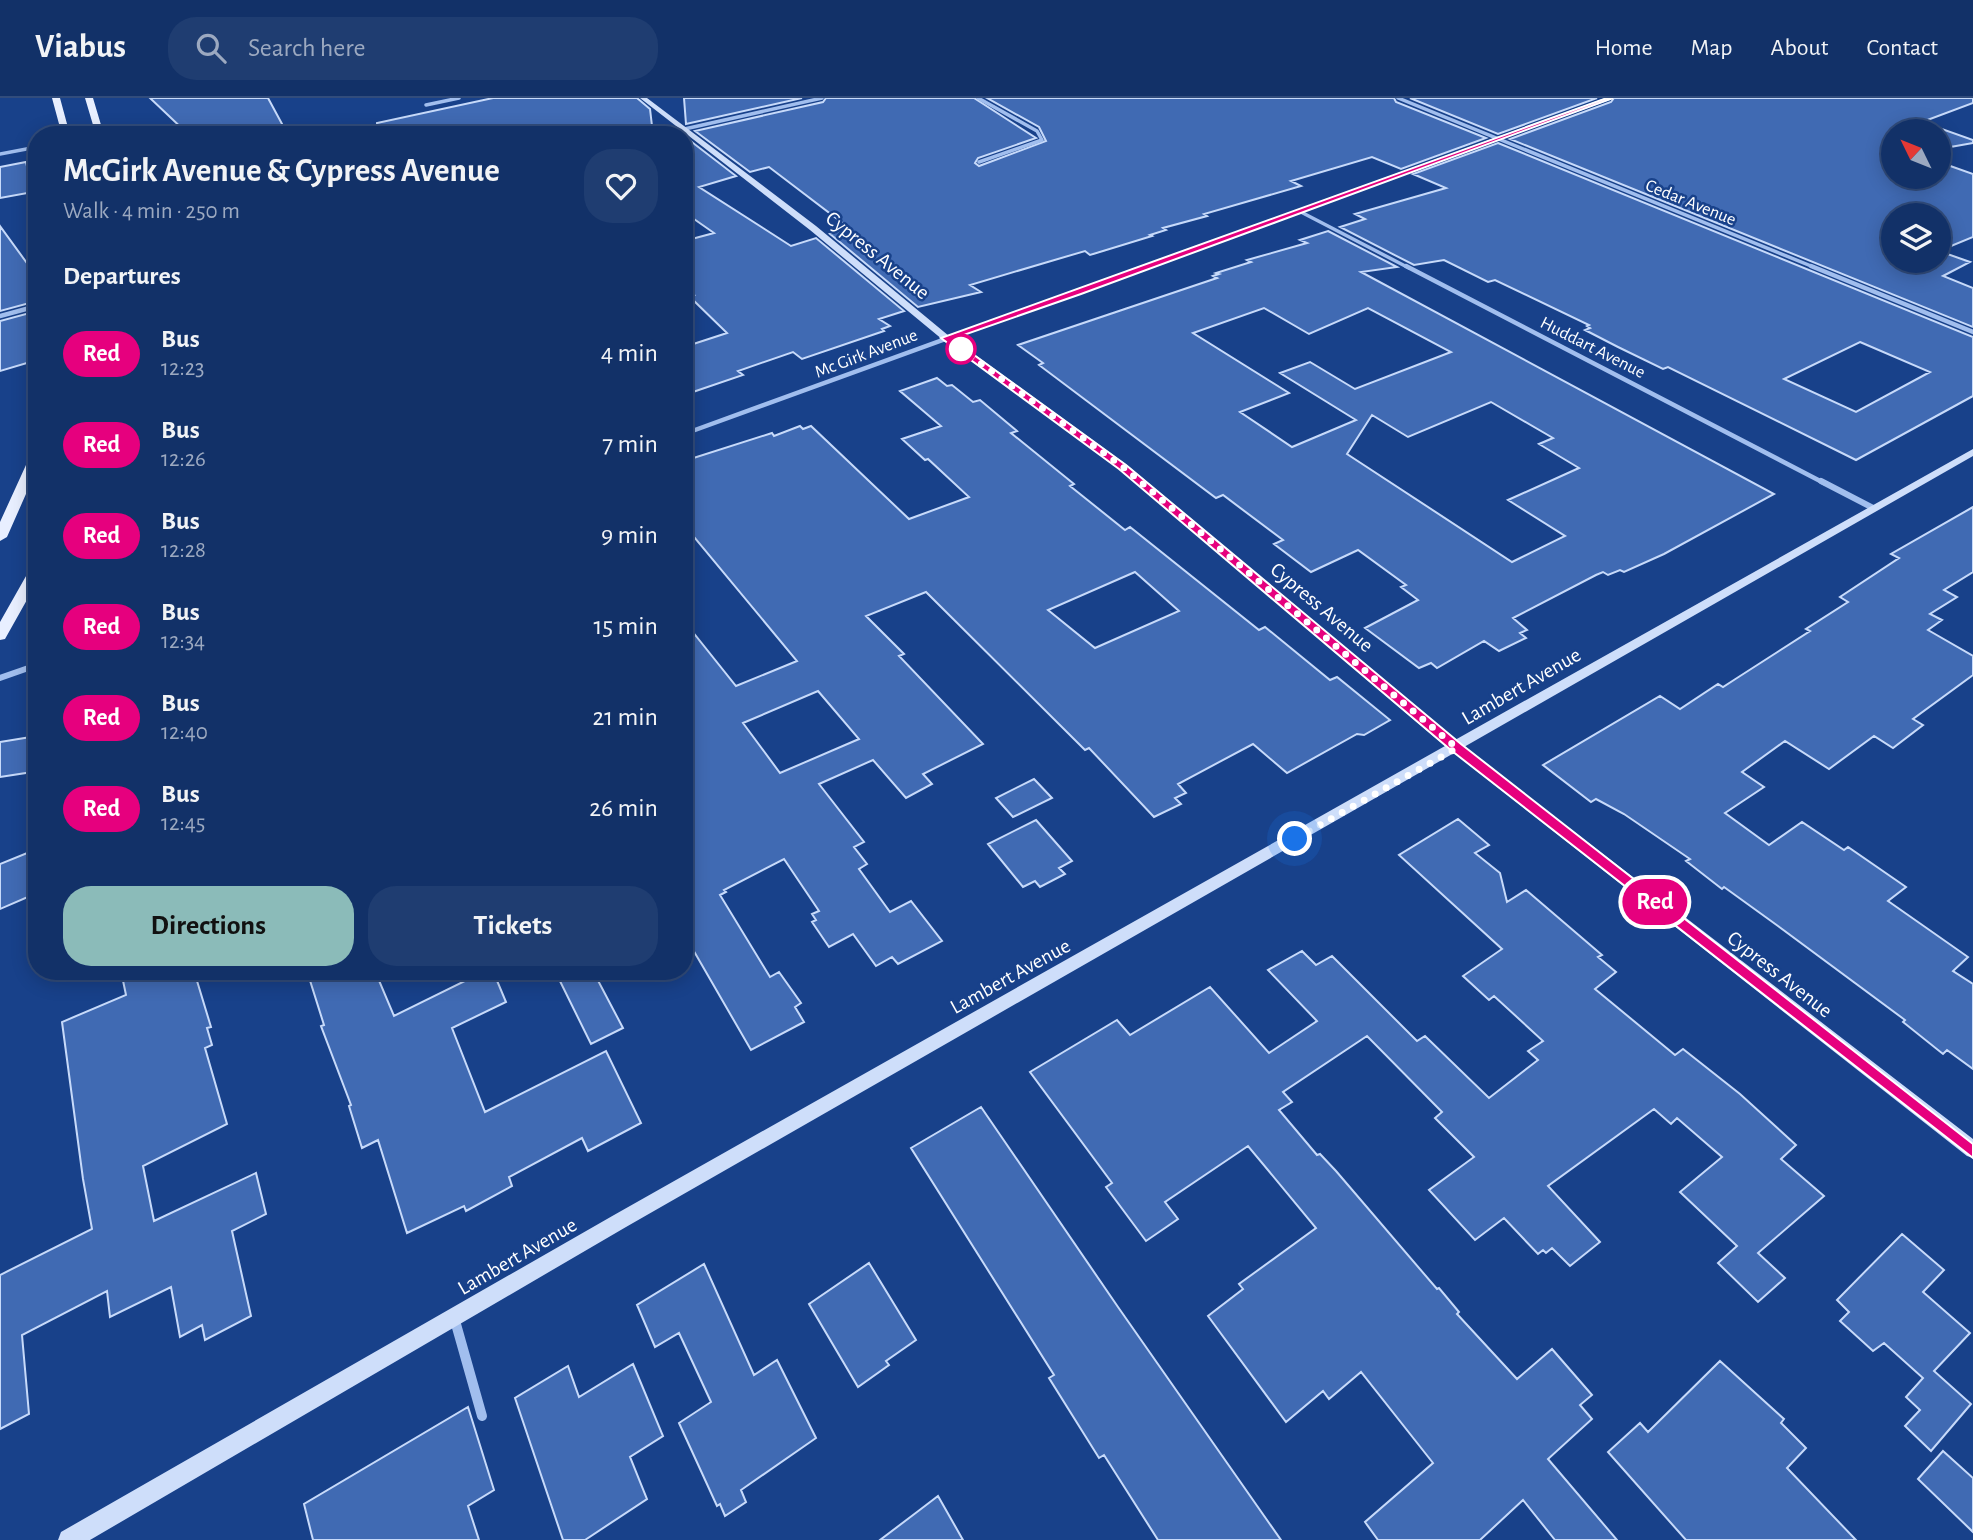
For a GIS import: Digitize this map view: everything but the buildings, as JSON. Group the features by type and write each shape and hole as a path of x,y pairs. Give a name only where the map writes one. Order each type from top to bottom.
{"main road":[{"path":"56,98 64,126"},
{"path":"89,98 97,126"},
{"path":"0,537 28,474"},
{"path":"0,635 28,585"}],"street":[{"path":"426,106 459,98"},
{"name":"Cypress Avenue","path":"643,98 678,126"},
{"path":"689,126 822,98"},
{"path":"978,98 1037,131 1042,140 979,162"},
{"name":"Cedar Avenue","path":"1398,98 1973,332"},
{"name":"Mc Girk Avenue","path":"693,431 1609,98"},
{"name":"Cypress Avenue","path":"693,138 813,228 946,338 1123,467 1457,748 1973,1150"},
{"path":"0,154 28,149"},
{"name":"Huddart Avenue","path":"1299,211 1873,508"},
{"path":"0,316 28,308"},
{"name":"Lambert Avenue","path":"69,1540 454,1317 1457,748 1873,508 1970,457"},
{"path":"0,678 28,668"},
{"path":"454,1317 482,1416"}],"bus line":[{"name":"Red","path":"1609,98 1078,293 946,338 1123,467 1457,748 1973,1150"}],"route":[{"path":"961,349 1123,467 1457,748 1295,839"}]}
